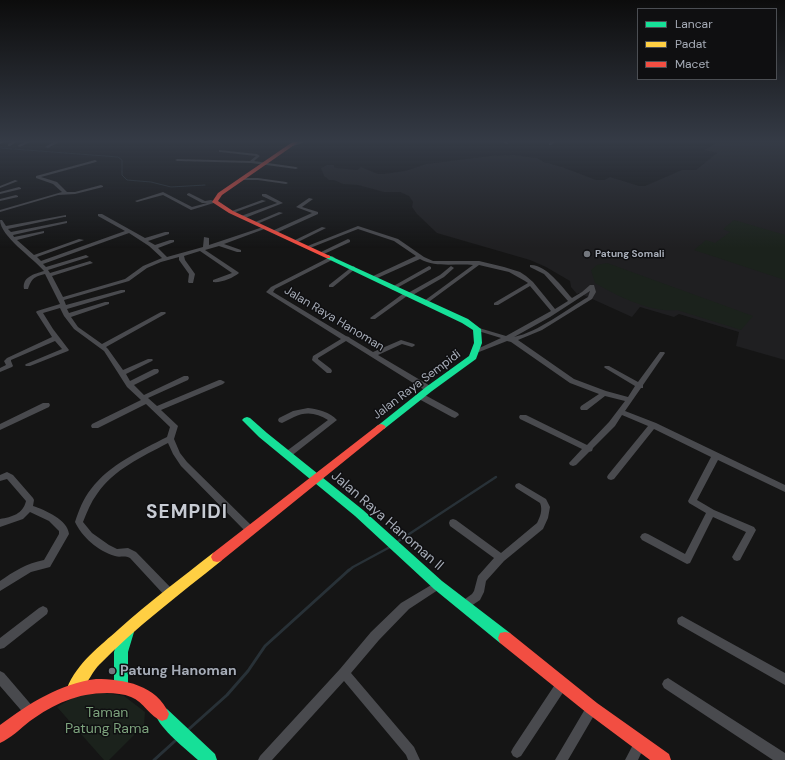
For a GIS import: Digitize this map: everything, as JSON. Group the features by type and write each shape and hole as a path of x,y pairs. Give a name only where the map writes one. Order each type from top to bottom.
{"main road":[{"path":"247,177 215,201 243,218 296,241 393,288 426,302 465,321 477,329"},
{"name":"Jalan Raya Sempidi","path":"74,688 94,661 170,594 420,396 473,357 477,351 479,339 477,329"},
{"name":"Jalan Raya Hanoman II","path":"247,420 393,544 438,585 465,605 518,650 592,708 662,760"},
{"path":"121,687 121,652 127,632"},
{"path":"0,735 50,699 74,688 98,685 121,687 135,689 149,698 189,743 209,760"}],"street":[{"path":"39,176 37,177 55,183 66,194"},
{"path":"247,177 286,183"},
{"path":"0,187 16,181"},
{"path":"0,211 58,194 77,193 101,186"},
{"path":"0,193 19,188"},
{"path":"137,201 164,193 190,209 215,201"},
{"path":"189,194 204,202 215,201"},
{"path":"243,218 281,203 264,195"},
{"path":"0,200 16,196"},
{"path":"274,232 316,213 298,207 311,199"},
{"path":"231,212 264,201"},
{"path":"307,210 313,207"},
{"path":"255,223 280,212"},
{"path":"100,215 145,240 155,247 165,258"},
{"path":"10,234 65,219"},
{"path":"0,221 10,234 45,270 62,304 66,316 76,328 102,346 113,359 129,385 174,426 174,432 170,439 123,463 97,486 80,522 84,532 111,550 117,553 128,552 133,555 170,594"},
{"path":"10,234 61,227"},
{"path":"308,247 358,227 396,240 412,250 419,257 435,263 456,261 479,263 518,274 528,280 554,312"},
{"path":"28,365 66,350 56,338 39,312 127,280 145,267 165,258 219,244 265,228"},
{"path":"296,241 324,228"},
{"path":"26,288 26,283 29,278 130,231"},
{"path":"145,240 167,232"},
{"path":"206,238 206,247"},
{"path":"33,256 81,240"},
{"path":"155,247 172,241"},
{"path":"322,253 348,241"},
{"path":"219,244 239,251"},
{"path":"200,249 236,273 215,281"},
{"path":"181,254 182,260 192,274 191,282"},
{"path":"45,270 86,257"},
{"path":"374,278 419,257"},
{"name":"Jalan Raya Hanoman","path":"332,258 273,288 269,292 429,389"},
{"path":"45,270 90,263"},
{"path":"426,302 479,263"},
{"path":"532,266 546,273 571,301"},
{"path":"331,286 354,268"},
{"path":"374,278 399,268 406,269"},
{"path":"393,288 428,268"},
{"path":"373,318 408,295 442,276 451,268"},
{"path":"496,304 530,284"},
{"path":"477,351 507,340 546,325 590,298 593,292 592,286 588,291 507,340"},
{"path":"62,304 123,291"},
{"path":"66,316 108,303"},
{"path":"562,307 569,311"},
{"path":"102,346 163,313"},
{"path":"538,321 546,325"},
{"path":"477,329 507,340 572,381 604,393 628,399"},
{"path":"0,370 12,368 7,361 8,359 56,338"},
{"path":"329,371 316,360 315,357 347,338"},
{"path":"373,355 402,342 412,345"},
{"path":"573,463 601,437 621,412 628,399 640,386 662,353"},
{"path":"121,374 150,360"},
{"path":"607,367 640,386"},
{"path":"129,385 156,371"},
{"path":"95,426 186,378"},
{"path":"157,410 220,382"},
{"path":"584,408 604,393"},
{"path":"420,396 455,415"},
{"path":"0,427 46,405"},
{"path":"282,420 305,409 317,411 333,420 287,454"},
{"path":"621,412 653,425 785,489"},
{"path":"523,417 589,449"},
{"path":"611,477 653,425"},
{"path":"170,439 177,454 184,464 250,530"},
{"path":"716,455 692,501 711,512 751,530 737,557"},
{"path":"0,478 7,475 30,500 29,508 18,518 0,523"},
{"path":"465,605 476,597 479,592 481,579 501,558 540,526 544,518 546,507 543,501 519,486"},
{"path":"0,587 18,574 35,565 47,564 64,534 62,526 48,515 29,508"},
{"path":"645,537 686,560 711,512"},
{"path":"453,522 501,558"},
{"path":"264,760 344,673 375,636 405,606 438,585"},
{"path":"0,644 43,611"},
{"path":"682,621 785,679"},
{"path":"344,673 410,751 414,760"},
{"path":"0,677 30,713"},
{"path":"518,752 562,684"},
{"path":"668,684 784,760"},
{"path":"561,760 592,708"},
{"path":"631,760 640,744"}],"shaded area":[{"path":"325,176 587,176 596,180 604,180 610,177 639,186 645,186 667,176 785,176 785,360 736,346 739,332 679,314 674,317 640,307 632,317 579,293 577,294 571,287 570,281 546,267 530,260 437,233 417,214 412,207 413,202 409,196 400,192 384,192 358,185 343,184 334,180 329,180"}],"green space":[{"path":"734,220 785,235 785,280 694,250 706,240 715,243 730,232 723,229"},
{"path":"607,263 753,316 741,330 677,310 656,309 645,306 613,293 595,283 591,270 597,265"},
{"name":"Taman Patung Rama","path":"106,693 124,696 145,712 144,725 109,760 104,760 57,707 78,695"}],"waterway":[{"path":"123,176 127,180 151,182 171,187 205,185"},
{"path":"397,542 496,477"},
{"path":"348,571 390,547"},
{"path":"189,729 227,695 248,671 265,646 349,570"},
{"path":"154,760 175,741"}],"traffic: fast":[{"path":"328,257 465,321 477,329 478,343 473,357 381,427"},
{"path":"247,420 263,435 359,513 438,585 505,638"},
{"path":"121,687 121,652 127,632"},
{"path":"162,714 209,760"}],"traffic: slow":[{"path":"74,688 93,661 148,612 217,557"}],"traffic: jam":[{"path":"246,176 220,194 215,202 231,212 328,257"},
{"path":"217,557 381,427"},
{"path":"505,638 592,708 663,760"},
{"path":"0,735 26,715 52,699 80,688 96,686 128,688 146,697 162,714"}],"place":[{"name":"Patung Somali","path":"587,254"},
{"name":"Patung Hanoman","path":"112,671"}],"district":[{"name":"SEMPIDI","path":"187,513"}]}
